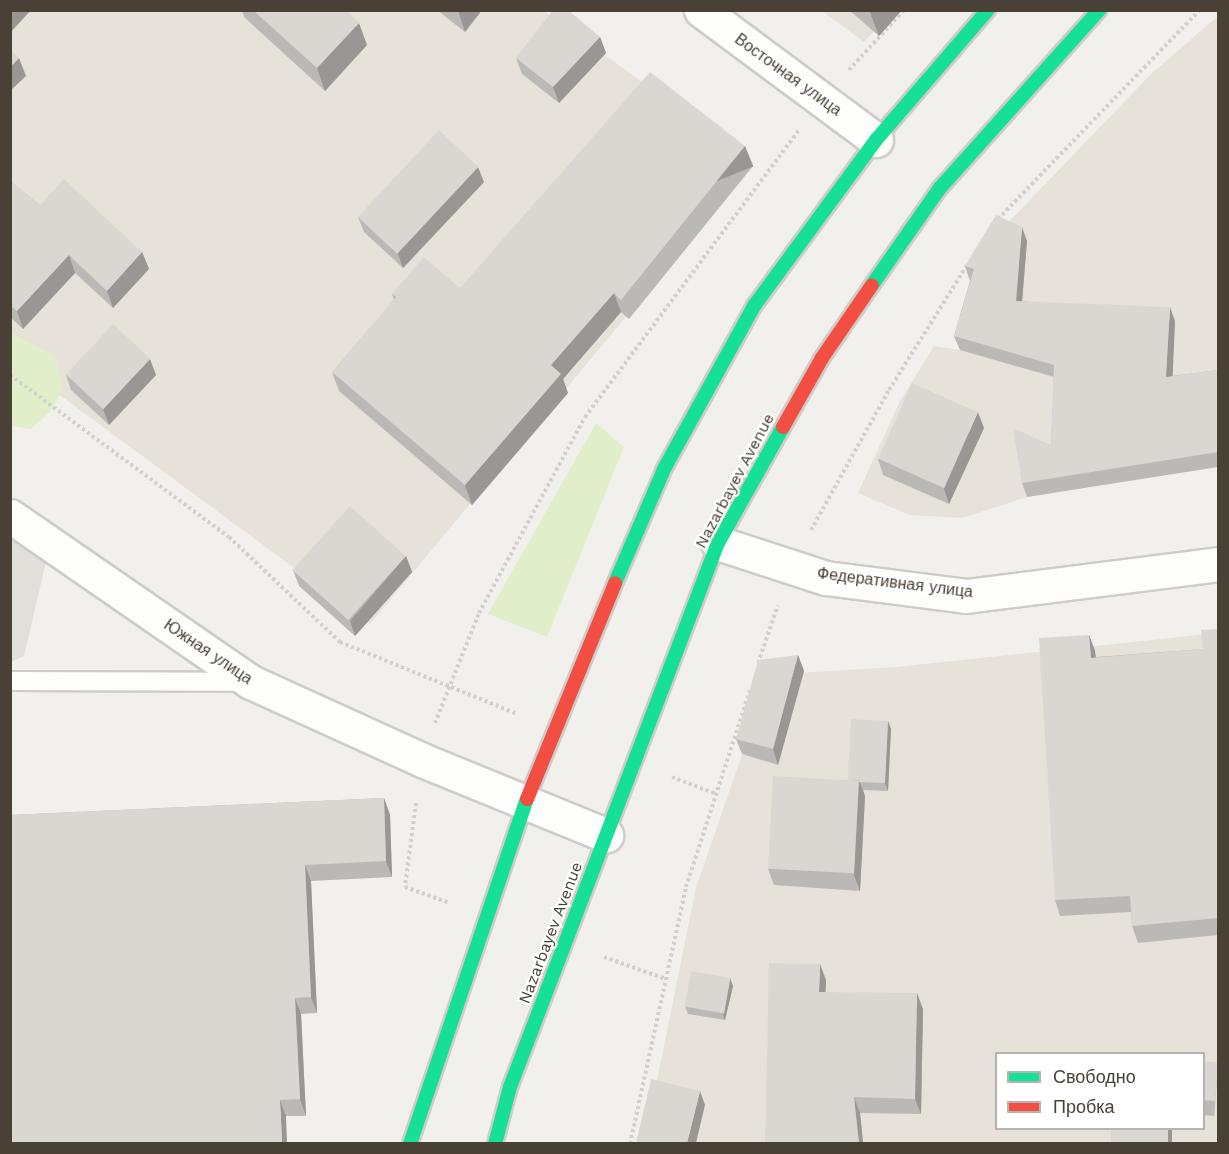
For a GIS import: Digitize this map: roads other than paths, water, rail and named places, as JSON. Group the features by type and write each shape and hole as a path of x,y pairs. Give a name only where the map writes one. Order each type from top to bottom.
{"main road":[{"path":"410,1143 525,805 610,589 664,469 754,306 876,140 988,10"},
{"name":"Nazarbayev Avenue","path":"495,1143 510,1087 718,543 822,358 940,188 1099,10"}],"street":[{"name":"Восточная улица","path":"700,10 876,140"},
{"name":"Южная улица","path":"10,516 251,682 525,805 606,836"},
{"name":"Федеративная улица","path":"718,543 826,578 966,596 1218,564"}],"lane":[{"path":"10,681 251,682"}]}
